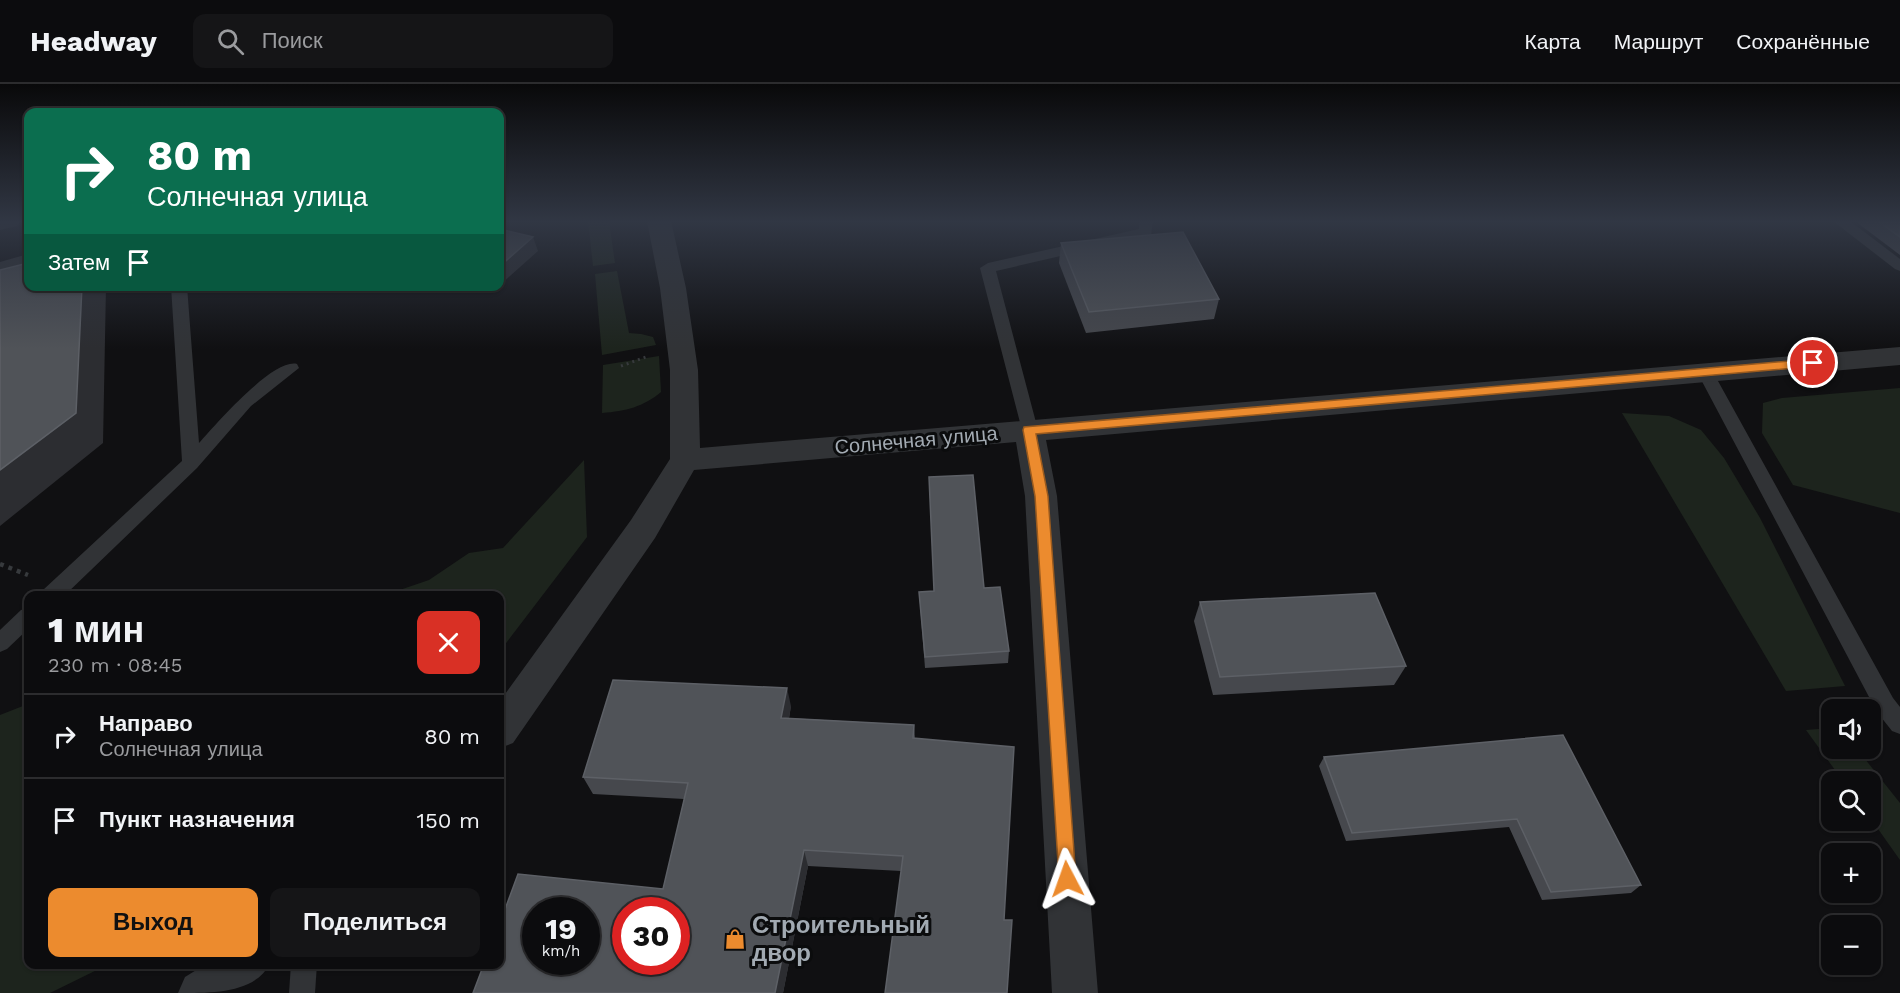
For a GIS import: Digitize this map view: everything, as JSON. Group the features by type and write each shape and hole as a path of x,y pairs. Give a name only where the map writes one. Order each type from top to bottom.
{"street":[{"path":"504,724 643,529 684,460 684,369 668,263"},
{"name":"Солнечная улица","path":"684,460 1900,356"},
{"path":"1029,430 1041,496 1075,993"},
{"path":"201,993 240,969"}],"lane":[{"path":"1008,263 988,268 1029,430"},
{"path":"179,291 191,463"},
{"path":"56,591 191,463 245,402 291,368"},
{"path":"1705,372 1880,695 1900,724"},
{"path":"0,643 24,620"},
{"path":"302,993 304,969"}],"shaded area":[{"path":"593,263 612,263 593,266"},
{"path":"617,271 629,333 653,337 656,345 602,355 595,274"},
{"path":"659,356 661,392 634,407 602,413 603,365"},
{"path":"1900,388 1900,513 1793,485 1762,433 1763,403 1782,398"},
{"path":"1622,413 1669,416 1701,430 1724,458 1760,518 1845,686 1786,691"},
{"path":"584,460 587,537 504,646 504,591 397,591 429,580 469,553 503,548"},
{"path":"24,706 24,969 99,969 50,993 0,993 0,715"},
{"path":"1821,729 1821,751 1806,730"},
{"path":"1827,759 1865,759 1875,771 1836,771"},
{"path":"1881,779 1900,803 1900,860 1879,831"}],"building":[{"path":"1069,263 1200,263 1219,299 1089,312"},
{"path":"24,264 24,291 82,291 76,413 0,470 0,270"},
{"path":"973,475 984,588 1000,587 1009,651 925,657 919,592 934,591 929,477"},
{"path":"1375,593 1406,666 1220,677 1200,602"},
{"path":"613,680 787,688 781,718 914,725 913,738 1014,747 1004,920 1012,920 1007,993 885,993 903,856 804,850 775,993 473,993 482,969 504,969 504,912 518,874 663,889 688,783 583,777"},
{"path":"1563,735 1641,885 1551,892 1517,819 1352,833 1324,757"}],"place":[{"name":"Строительный двор","path":"735,939"}],"route":[{"path":"1067,879 1041,496 1029,430 1813,363"}]}
